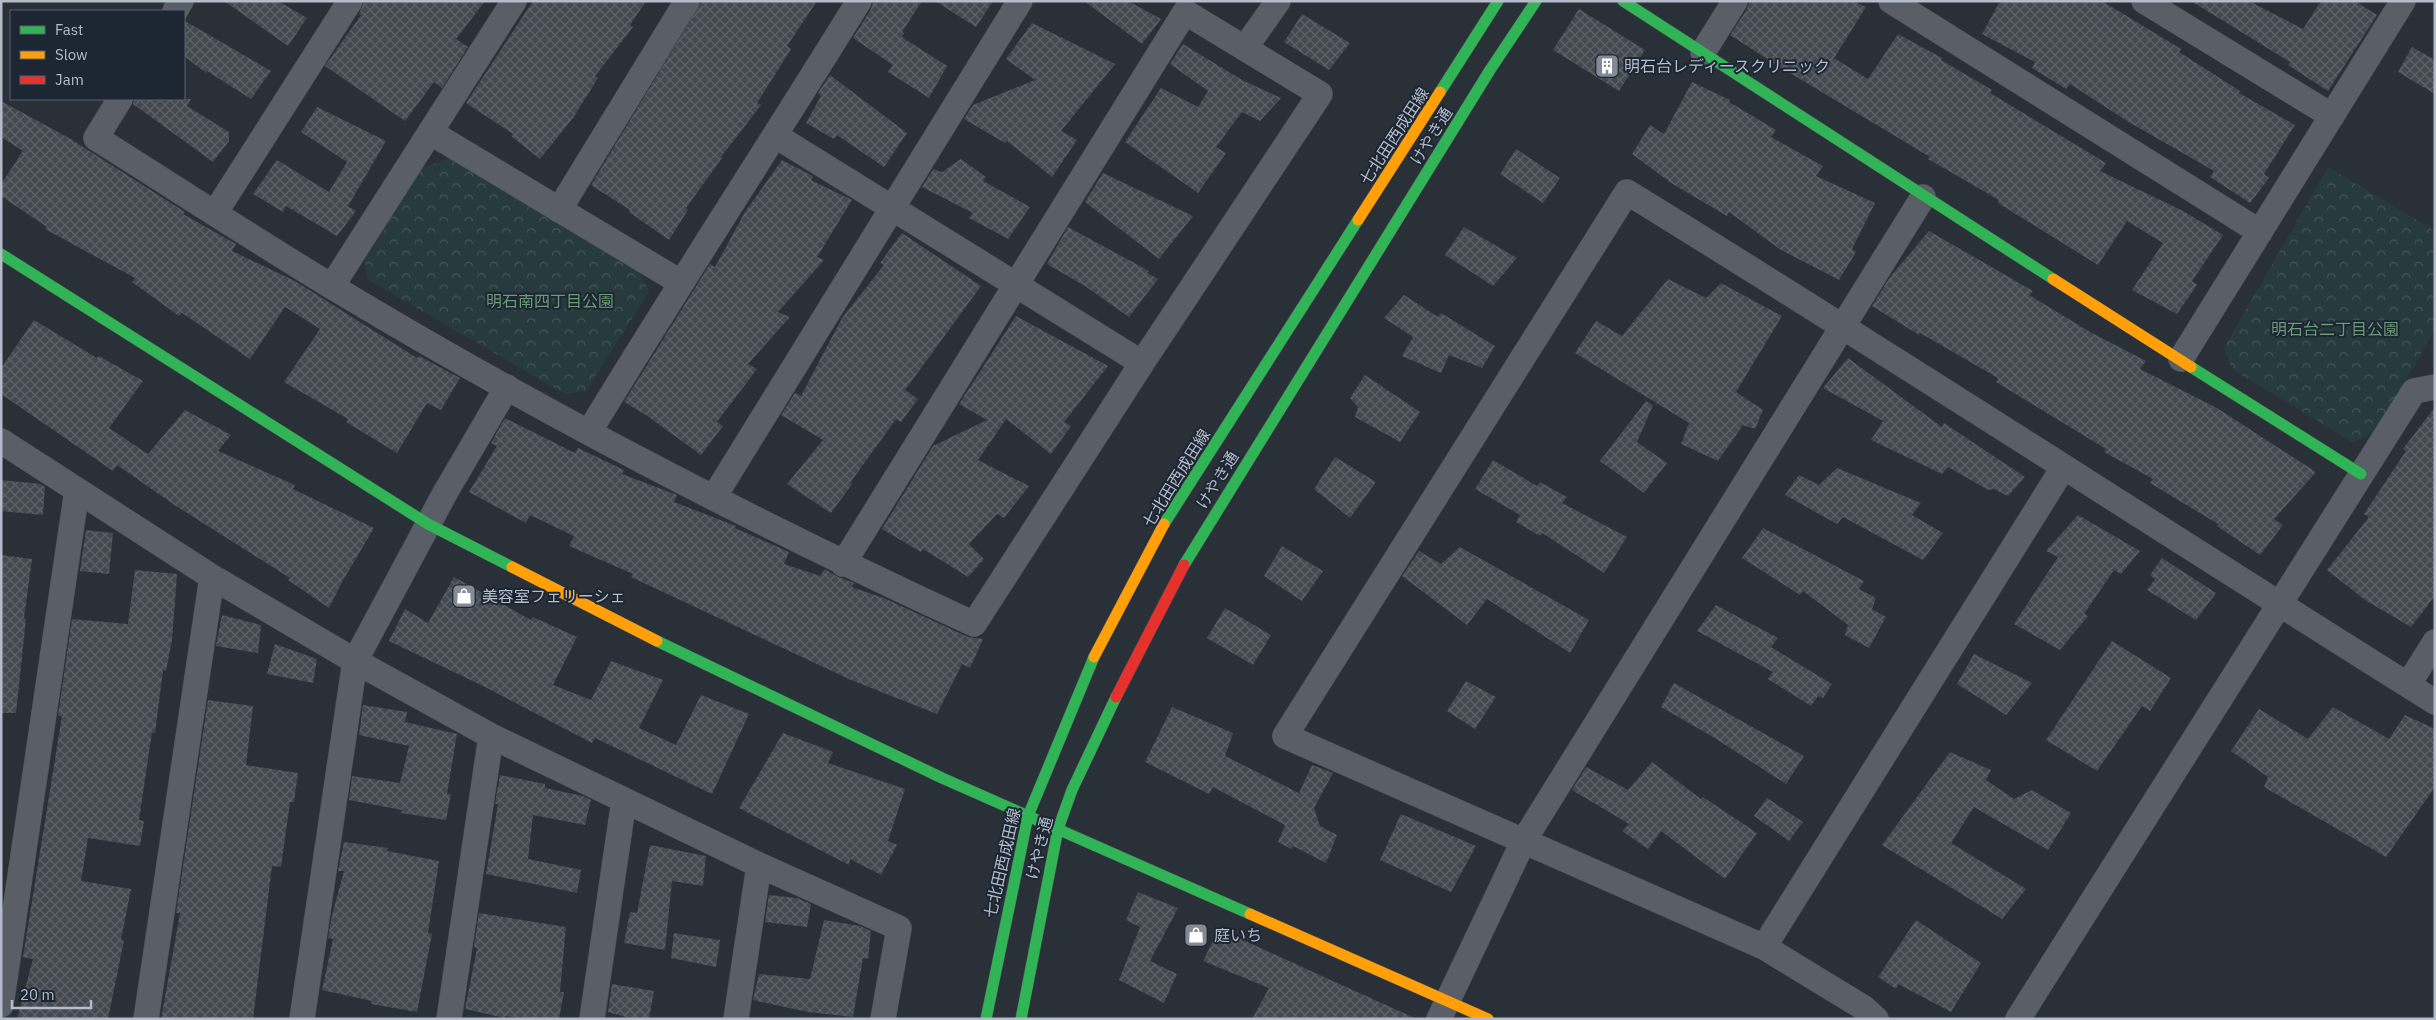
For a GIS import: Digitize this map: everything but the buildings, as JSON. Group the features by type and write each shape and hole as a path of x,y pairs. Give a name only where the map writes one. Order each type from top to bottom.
{"street":[{"path":"215,213 350,1"},
{"path":"332,286 514,1"},
{"path":"559,210 687,1"},
{"path":"589,432 680,282 776,136 859,1"},
{"path":"714,496 1020,1"},
{"path":"1245,48 1278,1"},
{"name":"七北田西成田線","path":"986,1019 1028,816 1093,659 1159,532 1498,1"},
{"name":"けやき通","path":"1021,1019 1058,829 1076,781 1130,668 1178,575 1490,70 1536,1"},
{"path":"1623,1 1923,197 2361,474"},
{"path":"1703,52 1735,1"},
{"path":"1890,1 2260,232"},
{"path":"2144,1 2332,116"},
{"path":"2181,359 2403,1"},
{"path":"119,100 96,138 332,286 589,432 844,564 974,624 1142,362 1320,94 1185,12 844,564"},
{"path":"430,132 680,282"},
{"path":"776,136 1142,362"},
{"path":"1876,1019 1864,1008 1764,947 1285,736 1627,192 1844,325 2063,468 2280,602 2435,702"},
{"path":"1444,1009 1523,842 1923,197"},
{"path":"1,254 428,524 708,667 942,778 1058,829 1444,1009 1488,1019"},
{"path":"302,1019 355,661 428,524 507,387"},
{"path":"2018,1019 2414,391 2435,387"},
{"path":"1,441 212,577 355,661 492,736 759,865 899,928 883,1019"},
{"path":"1764,947 2063,468"},
{"path":"1,1005 76,490"},
{"path":"146,1019 212,577"},
{"path":"2408,685 2435,642"},
{"path":"449,1019 492,736"},
{"path":"592,1019 624,800"},
{"path":"736,1019 759,865"}],"green space":[{"name":"明石南四丁目公園","path":"448,158 638,268 649,292 586,391 565,394 367,279 365,259 421,169"},
{"name":"明石台二丁目公園","path":"2328,167 2435,231 2435,329 2377,431 2352,442 2232,369 2224,348"}],"traffic: fast":[{"path":"1440,92 1498,1"},
{"path":"1184,565 1490,70 1536,1"},
{"path":"1623,1 2053,279"},
{"path":"1164,524 1358,220"},
{"path":"1,254 428,524 512,567"},
{"path":"2191,367 2361,474"},
{"path":"657,641 942,778 1250,914"},
{"path":"986,1019 1028,816 1094,657"},
{"path":"1021,1019 1058,829 1072,790 1116,697"}],"traffic: slow":[{"path":"1358,220 1440,92"},
{"path":"2053,279 2191,367"},
{"path":"1094,657 1164,524"},
{"path":"512,567 657,641"},
{"path":"1250,914 1488,1019"}],"traffic: jam":[{"path":"1116,697 1184,565"}],"place":[{"name":"明石台レディースクリニック","path":"1607,66"},
{"name":"美容室フェリーシェ","path":"464,596"},
{"name":"庭いち","path":"1196,935"}]}
